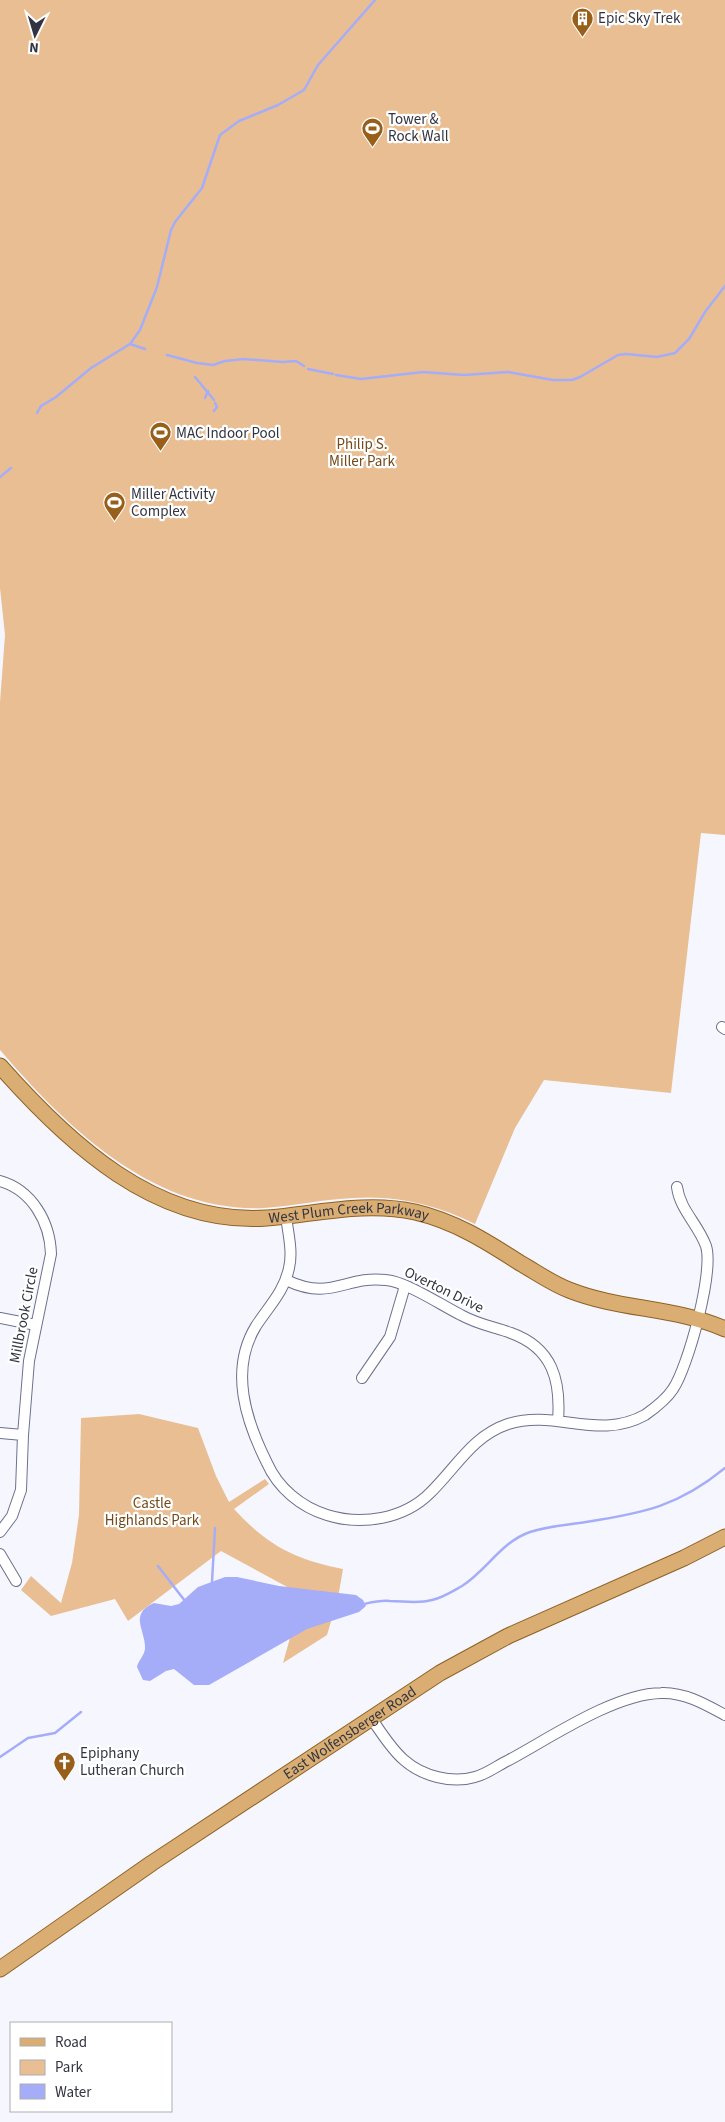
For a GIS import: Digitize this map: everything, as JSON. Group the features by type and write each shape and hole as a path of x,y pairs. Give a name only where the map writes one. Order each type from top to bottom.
{"main road":[{"name":"West Plum Creek Parkway","path":"0,1066 56,1123 85,1149 118,1174 152,1195 172,1203 214,1215 248,1218 286,1216 367,1207 416,1212 434,1217 467,1231 549,1281 566,1289 601,1301 697,1318 725,1328"},
{"name":"East Wolfensberger Road","path":"0,1969 152,1863 440,1673 508,1636 675,1562 725,1537"}],"street":[{"name":"Millbrook Circle","path":"0,1181 13,1186 28,1197 41,1214 49,1234 51,1254 29,1361 23,1435 22,1480 19,1500 12,1516 0,1532"},
{"path":"286,1216 291,1261 286,1280 276,1301 256,1326 247,1347 241,1371 246,1407 262,1454 272,1473 292,1496 310,1508 329,1516 350,1520 380,1518 402,1512 430,1493 466,1451 492,1432 518,1422 541,1420 591,1427 616,1426 638,1418 657,1406 673,1390 682,1371 707,1281 707,1252 702,1236 682,1207 677,1187"},
{"name":"Overton Drive","path":"286,1280 306,1288 319,1290 369,1280 387,1280 405,1286 479,1324 517,1335 540,1351 554,1370 560,1402 558,1421"},
{"path":"362,1378 390,1336 405,1286"},
{"path":"0,1318 36,1325"},
{"path":"0,1433 23,1435"},
{"path":"0,1554 16,1581"},
{"path":"371,1718 404,1760 428,1775 456,1780 476,1777 557,1732 612,1706 641,1695 662,1693 685,1695 725,1715"}],"green space":[{"name":"Philip S. Miller Park","path":"0,0 725,0 725,835 701,833 671,1093 544,1080 515,1128 475,1224 431,1207 386,1198 343,1199 264,1208 224,1206 186,1196 150,1181 116,1160 84,1136 54,1108 0,1050 0,702 5,635 0,588"},
{"name":"Castle Highlands Park","path":"139,1414 198,1428 216,1476 229,1502 265,1479 269,1484 234,1509 246,1522 258,1533 283,1549 310,1561 343,1569 338,1598 327,1635 283,1663 302,1595 221,1551 128,1621 115,1599 51,1616 21,1590 31,1576 61,1603 72,1563 79,1515 81,1418"}],"water":[{"path":"225,1577 237,1577 279,1586 356,1595 363,1600 366,1606 359,1612 307,1629 209,1685 194,1685 174,1669 166,1671 150,1681 143,1680 137,1667 145,1649 140,1623 142,1612 146,1607 154,1603 171,1606 179,1604 198,1587"}],"waterway":[{"path":"37,413 41,406 56,397 91,368 130,344 140,330 157,287 171,230 175,222 202,188 220,135 239,121 278,105 304,90 318,65 375,0"},
{"path":"336,375 361,379 423,372 464,375 508,372 553,380 572,380 618,355 657,357 675,353 689,339 705,312 725,286"},
{"path":"130,344 145,349"},
{"path":"167,355 213,365 225,361 244,359 296,361 304,366"},
{"path":"308,369 333,374"},
{"path":"195,377 214,400"},
{"path":"205,398 208,391"},
{"path":"214,411 217,407 215,403"},
{"path":"0,477 11,468"},
{"path":"364,1604 377,1601 422,1602 440,1598 462,1586 502,1549 530,1532 626,1515 660,1506 692,1491 725,1468"},
{"path":"212,1582 215,1528"},
{"path":"158,1566 185,1601"},
{"path":"0,1757 28,1738 55,1733 81,1712"}],"place":[{"name":"Epic Sky Trek","path":"582,37"},
{"name":"Tower & Rock Wall","path":"372,147"},
{"name":"MAC Indoor Pool","path":"160,452"},
{"name":"Miller Activity Complex","path":"115,522"},
{"name":"Epiphany Lutheran Church","path":"64,1781"}]}
